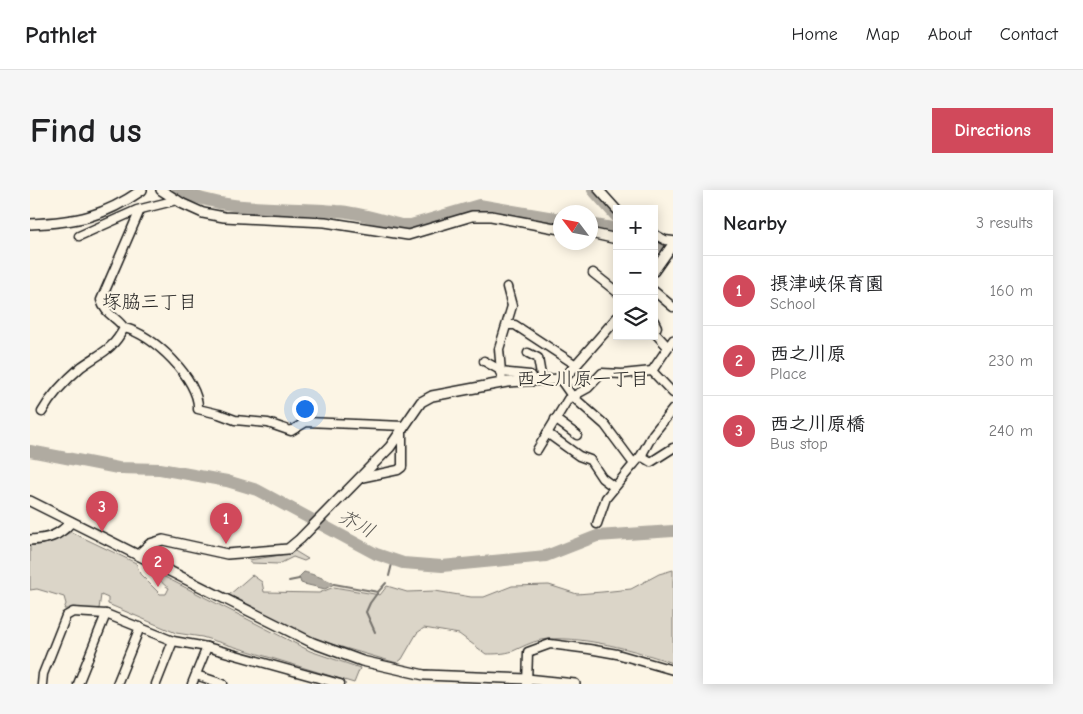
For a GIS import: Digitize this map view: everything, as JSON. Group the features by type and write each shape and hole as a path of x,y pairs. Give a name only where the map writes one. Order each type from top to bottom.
{"street":[{"path":"30,224 69,222 92,217 120,205 142,190"},
{"path":"160,190 203,213 224,218 325,222 408,235 472,216 491,216 553,228"},
{"path":"600,190 613,205"},
{"path":"79,236 140,210 177,200"},
{"path":"140,210 101,300 107,313 124,328 138,333 165,350 193,387 197,396 198,409 235,420 268,423 291,431 306,422 403,428"},
{"path":"598,235 613,238"},
{"path":"658,236 665,240 673,240"},
{"path":"658,265 673,244"},
{"path":"658,252 665,254"},
{"path":"593,273 613,289"},
{"path":"502,383 499,349 512,306 507,287"},
{"path":"658,294 673,306"},
{"path":"138,555 150,544 163,540 227,554 288,549 300,540 390,446 421,402 432,396 502,383 560,380 576,365 613,323"},
{"path":"507,324 514,325 576,365"},
{"path":"42,412 74,373 114,346 124,328"},
{"path":"652,371 671,343 658,335"},
{"path":"528,353 538,358 538,381"},
{"path":"484,361 500,371 530,375 538,381"},
{"path":"652,371 673,393"},
{"path":"537,450 555,419 572,396 588,388 602,373 622,374 652,371"},
{"path":"560,380 572,396 605,425 634,464"},
{"path":"597,524 602,506 614,486 641,456 653,434 673,409"},
{"path":"555,419 577,436"},
{"path":"360,478 398,470 402,467 403,428"},
{"path":"547,433 579,456 590,460 602,478 614,486"},
{"path":"641,456 651,462 673,448"},
{"path":"30,501 313,643 362,661 424,675 575,684"},
{"path":"30,540 51,538 60,533 71,522"},
{"path":"42,684 43,674 66,616 73,612 106,614 173,641 207,646 340,684"},
{"path":"78,684 106,614"},
{"path":"117,684 140,627"},
{"path":"156,684 173,641"},
{"path":"527,682 528,652 550,644 617,654 673,670"},
{"path":"192,684 207,646"},
{"path":"196,675 223,684"}],"shaded area":[{"path":"71,532 136,563 140,574 160,594 166,594 169,588 149,573 151,570 310,651 360,668 354,683 202,637 176,633 108,604 108,598 101,595 99,609 64,609 66,604 64,597 37,589 30,590 30,545 47,543"},
{"path":"293,550 308,559 304,561 293,557 279,564 250,563 249,560 281,555"},
{"path":"673,570 673,663 626,649 572,639 541,640 510,652 486,654 459,634 424,628 417,633 402,659 397,663 317,640 229,595 252,575 262,582 264,592 319,593 334,587 380,595 387,586 407,592 435,591 471,597 484,597 512,586 549,585 577,594 631,589 659,574"},
{"path":"304,572 334,584 325,589 301,583 299,577"}],"waterway":[{"path":"178,190 216,202 256,207 345,212 401,225 411,225 479,205 553,218"},
{"path":"593,190 613,212"},
{"path":"598,225 613,228"},
{"path":"658,244 673,252"},
{"name":"芥川","path":"30,451 118,468 160,469 227,481 257,490 376,554 403,563 442,566 546,556 597,536 673,531"},
{"path":"389,576 393,560"},
{"path":"289,581 299,579"},
{"path":"334,584 378,592 386,583"},
{"path":"375,632 366,612 378,592"}],"place":[{"name":"西之川原橋","path":"102,532"},
{"name":"摂津峡保育園","path":"226,544"},
{"name":"西之川原","path":"158,587"}],"district":[{"name":"塚脇三丁目","path":"150,301"},
{"name":"西之川原一丁目","path":"583,378"}]}
